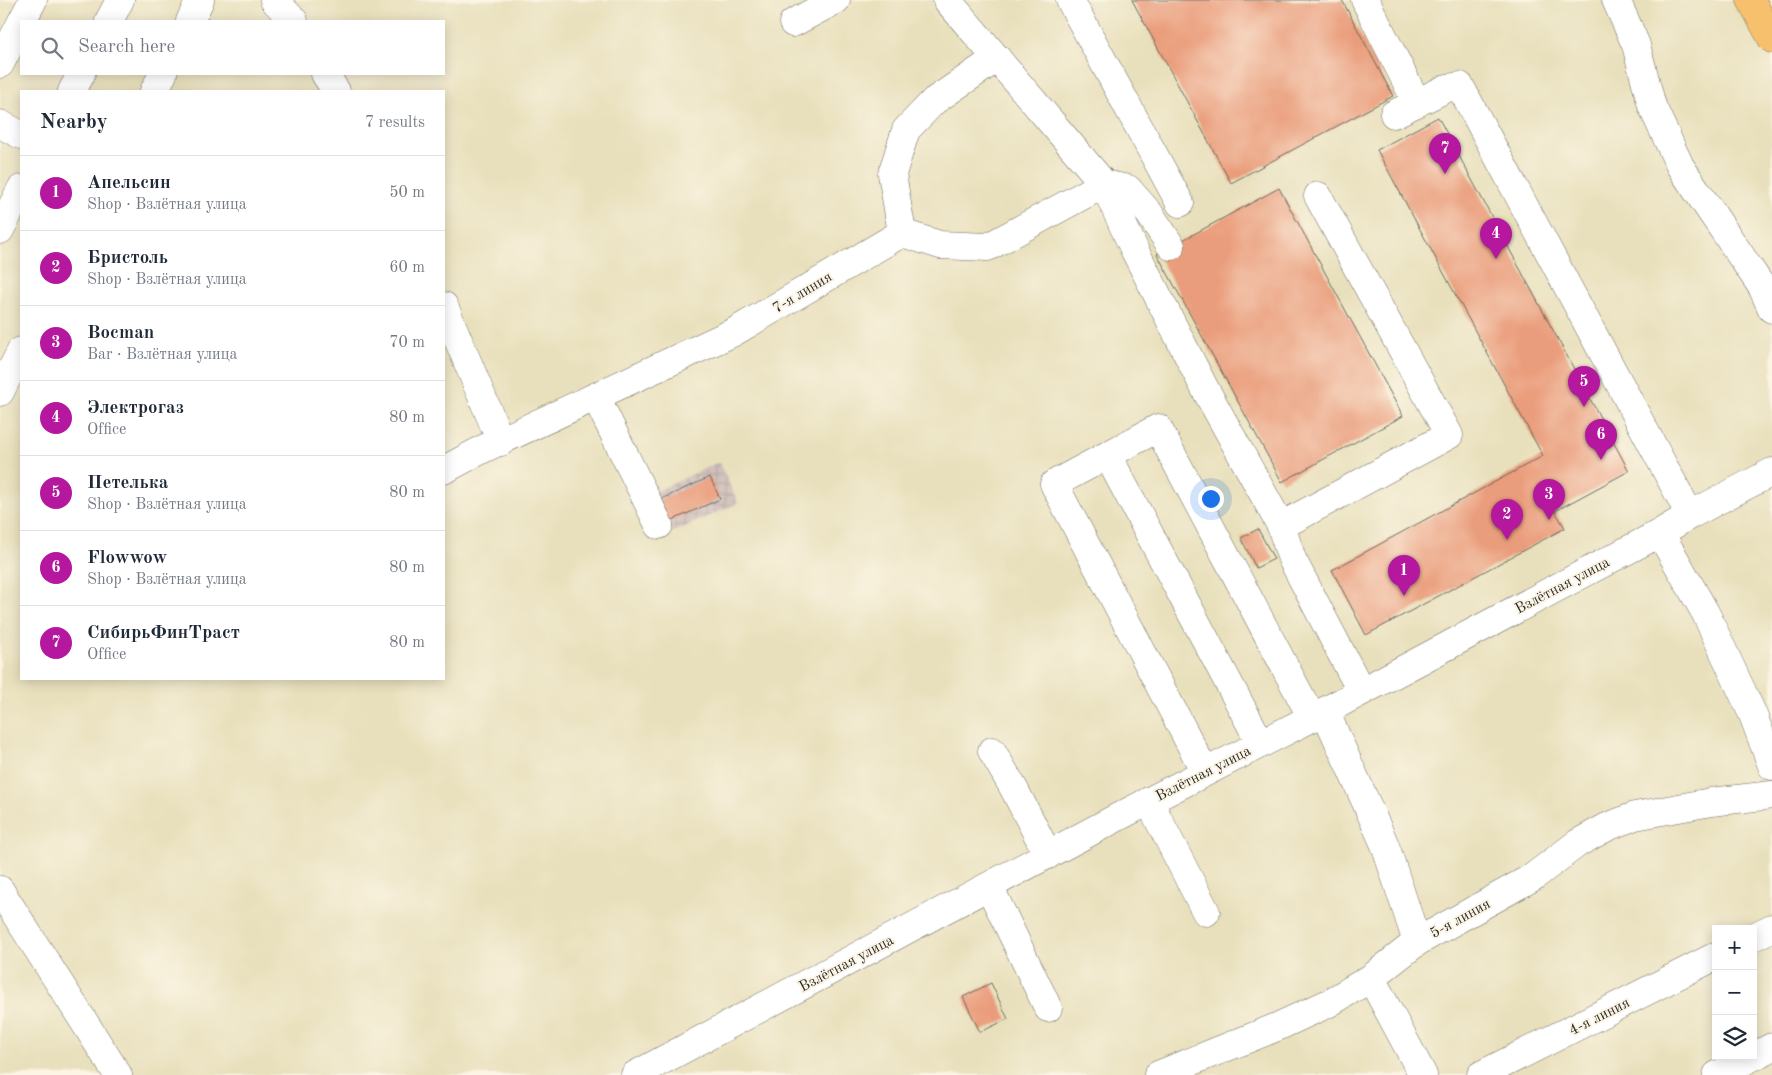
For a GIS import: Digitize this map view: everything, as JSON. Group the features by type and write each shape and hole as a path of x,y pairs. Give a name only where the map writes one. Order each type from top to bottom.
{"main road":[{"path":"1758,2 1772,39"}],"street":[{"path":"23,20 33,0"},
{"path":"110,20 120,0"},
{"path":"190,20 200,0"},
{"path":"274,0 293,20"},
{"path":"793,23 836,0"},
{"path":"947,0 1104,184 1135,251 1204,387 1281,526 1292,559 1361,691"},
{"path":"1070,0 1180,203"},
{"path":"1365,0 1406,109 1447,88 1460,86 1690,515"},
{"path":"1616,0 1636,45 1652,106 1680,166 1762,287 1772,308"},
{"path":"0,64 20,26"},
{"path":"997,58 934,101 906,130 892,174 902,233 940,245 988,247 1104,184 1128,189 1150,214 1171,246"},
{"path":"73,90 80,75"},
{"path":"155,90 162,75"},
{"path":"326,75 335,90"},
{"path":"0,124 20,134"},
{"path":"0,230 20,191"},
{"path":"1281,526 1449,435 1318,196"},
{"name":"7-я линия","path":"445,469 483,449 734,332 902,233"},
{"path":"445,308 501,442"},
{"path":"0,392 20,353"},
{"path":"596,397 659,525"},
{"path":"1205,772 1054,484 1158,428 1318,714 1385,845 1417,942"},
{"path":"1108,456 1261,744"},
{"name":"Взлётная улица","path":"635,1075 1772,472"},
{"path":"1660,533 1706,614 1753,715 1772,766"},
{"path":"992,750 1014,787 1048,855"},
{"name":"5-я линия","path":"1158,1075 1277,1027 1329,1003 1371,978 1417,942 1533,877 1578,843 1607,827 1644,814 1711,802 1772,795"},
{"path":"1149,801 1206,912"},
{"path":"989,886 1048,1008"},
{"path":"0,890 118,1075"},
{"path":"1757,935 1772,928"},
{"name":"4-я линия","path":"1481,1075 1712,958"},
{"path":"1371,978 1423,1075"},
{"path":"1717,1075 1772,1047"}],"shaded area":[{"path":"719,462 738,503 651,542 633,502"}],"building":[{"path":"1132,0 1342,0 1393,96 1231,183"},
{"path":"1438,117 1629,471 1555,511 1565,528 1366,635 1332,570 1543,456 1377,150"},
{"path":"1279,188 1403,416 1282,482 1157,254"},
{"path":"710,477 720,499 666,523 657,501"},
{"path":"1258,529 1274,559 1256,568 1241,538"},
{"path":"991,983 1008,1019 980,1032 963,997"}],"place":[{"name":"СибирьФинТраст","path":"1445,174"},
{"name":"Электрогаз","path":"1496,259"},
{"name":"Петелька","path":"1584,407"},
{"name":"Flowwow","path":"1601,460"},
{"name":"Bocman","path":"1549,520"},
{"name":"Бристоль","path":"1507,540"},
{"name":"Апельсин","path":"1404,596"}]}
